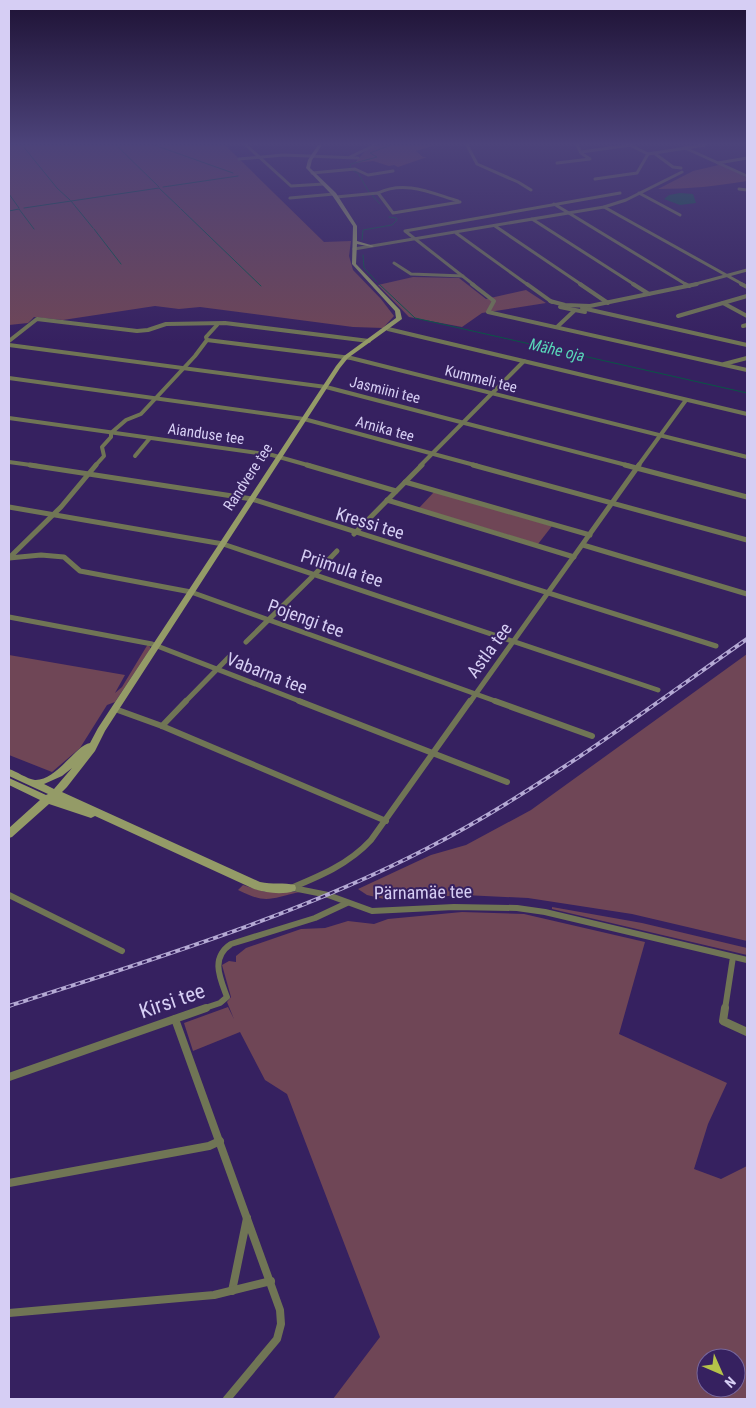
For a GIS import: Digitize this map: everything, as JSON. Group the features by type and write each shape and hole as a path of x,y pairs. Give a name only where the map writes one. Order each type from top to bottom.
{"main road":[{"path":"345,211 355,226 354,264 398,311 398,320 388,329"},
{"path":"355,246 372,246"},
{"name":"Randvere tee","path":"9,834 52,796 78,769 191,592 346,357 388,329"},
{"path":"35,783 47,781 58,775 95,740"},
{"name":"Pärnamäe tee","path":"9,772 35,783 52,796"},
{"name":"Pärnamäe tee","path":"9,781 111,820 258,886 270,889 291,888"}],"street":[{"path":"391,211 393,213 407,211"},
{"path":"517,211 405,231 494,301 488,312 747,370"},
{"path":"565,211 689,286"},
{"path":"355,246 381,246 582,211"},
{"path":"611,211 747,287"},
{"path":"672,211 680,215"},
{"path":"532,219 649,294"},
{"path":"495,226 608,302"},
{"path":"456,233 550,301 577,309 747,345"},
{"path":"372,246 381,246"},
{"path":"394,262 411,274 463,276"},
{"path":"557,327 577,309 590,308 608,302 689,286 747,270"},
{"path":"678,316 747,296"},
{"path":"723,303 747,316"},
{"path":"590,308 602,314"},
{"path":"9,343 37,319 137,331 148,330 166,324 217,325 225,323 369,342"},
{"path":"9,558 53,515 104,456 102,447 111,437 111,433 126,420 141,414 184,368 217,325"},
{"path":"388,329 747,414"},
{"name":"Kummeli tee","path":"207,340 346,357 747,457"},
{"name":"Jasmiini tee","path":"9,343 326,387 747,497"},
{"path":"722,364 747,358"},
{"path":"354,533 524,361"},
{"name":"Arnika tee","path":"9,378 304,419 747,540"},
{"name":"Astla tee","path":"291,888 358,854 371,840 686,400"},
{"name":"Aianduse tee","path":"9,418 279,457 396,491"},
{"path":"135,456 150,438"},
{"name":"Kressi tee","path":"9,462 252,500 716,646"},
{"path":"405,482 590,535"},
{"path":"386,500 574,557"},
{"name":"Priimula tee","path":"9,507 223,544 514,640 658,690"},
{"path":"583,545 747,594"},
{"path":"246,642 337,551"},
{"name":"Pojengi tee","path":"9,558 41,555 64,557 80,571 191,592 592,736"},
{"name":"Vabarna tee","path":"9,617 147,642 507,782"},
{"path":"162,726 229,657"},
{"path":"115,709 162,726 386,821"},
{"name":"Pärnamäe tee","path":"291,888 328,895 372,911 454,906 517,908 545,912 747,960"},
{"path":"9,895 122,951"},
{"name":"Kirsi tee","path":"9,1077 217,1004 227,997 217,962 220,952 227,946 315,918 347,903"},
{"path":"733,957 723,1021 747,1032"},
{"path":"175,1018 272,1281 282,1318 281,1329 277,1339 227,1399"},
{"path":"9,1183 209,1146 220,1141"},
{"path":"232,1291 247,1216"},
{"path":"9,1313 214,1295 272,1281"}],"shaded area":[{"path":"9,211 292,211 324,242 351,241 349,256 353,270 381,299 394,316 383,328 353,327 200,307 179,309 155,306 63,320 34,317 28,323 9,325"},
{"path":"413,277 459,278 486,299 526,290 546,303 482,313 462,327 409,317 378,285"},
{"path":"434,492 552,526 538,544 419,508"},
{"path":"148,644 150,649 115,702 107,705 80,748 52,772 9,755 9,655 125,675 115,693 122,687"},
{"path":"747,654 747,941 632,914 528,898 464,895 388,900 367,895 358,889 431,855 466,845 531,810"},
{"path":"243,885 265,892 300,892 263,899 238,890"},
{"path":"552,907 642,923 747,948 747,955 552,909"},
{"path":"462,912 524,914 645,942 619,1034 727,1083 708,1124 694,1169 721,1179 747,1166 747,1399 333,1399 380,1337 287,1094 265,1080 240,1032 193,1051 184,1023 228,1007 234,1019 227,1002 231,997 222,965 229,961 236,962 236,956 246,948 301,929 325,928 348,921 374,924 388,919"}],"waterway":[{"path":"20,211 34,229"},
{"path":"79,211 93,228"},
{"path":"183,211 261,286"},
{"path":"362,240 363,230 392,225 397,220 396,218 389,217"},
{"path":"94,229 121,264"},
{"name":"Mähe oja","path":"363,255 364,268 377,282"},
{"name":"Mähe oja","path":"379,284 415,318 747,393"}],"railway":[{"path":"9,1006 221,936 325,896 426,849 510,802 550,776 747,639"}]}
